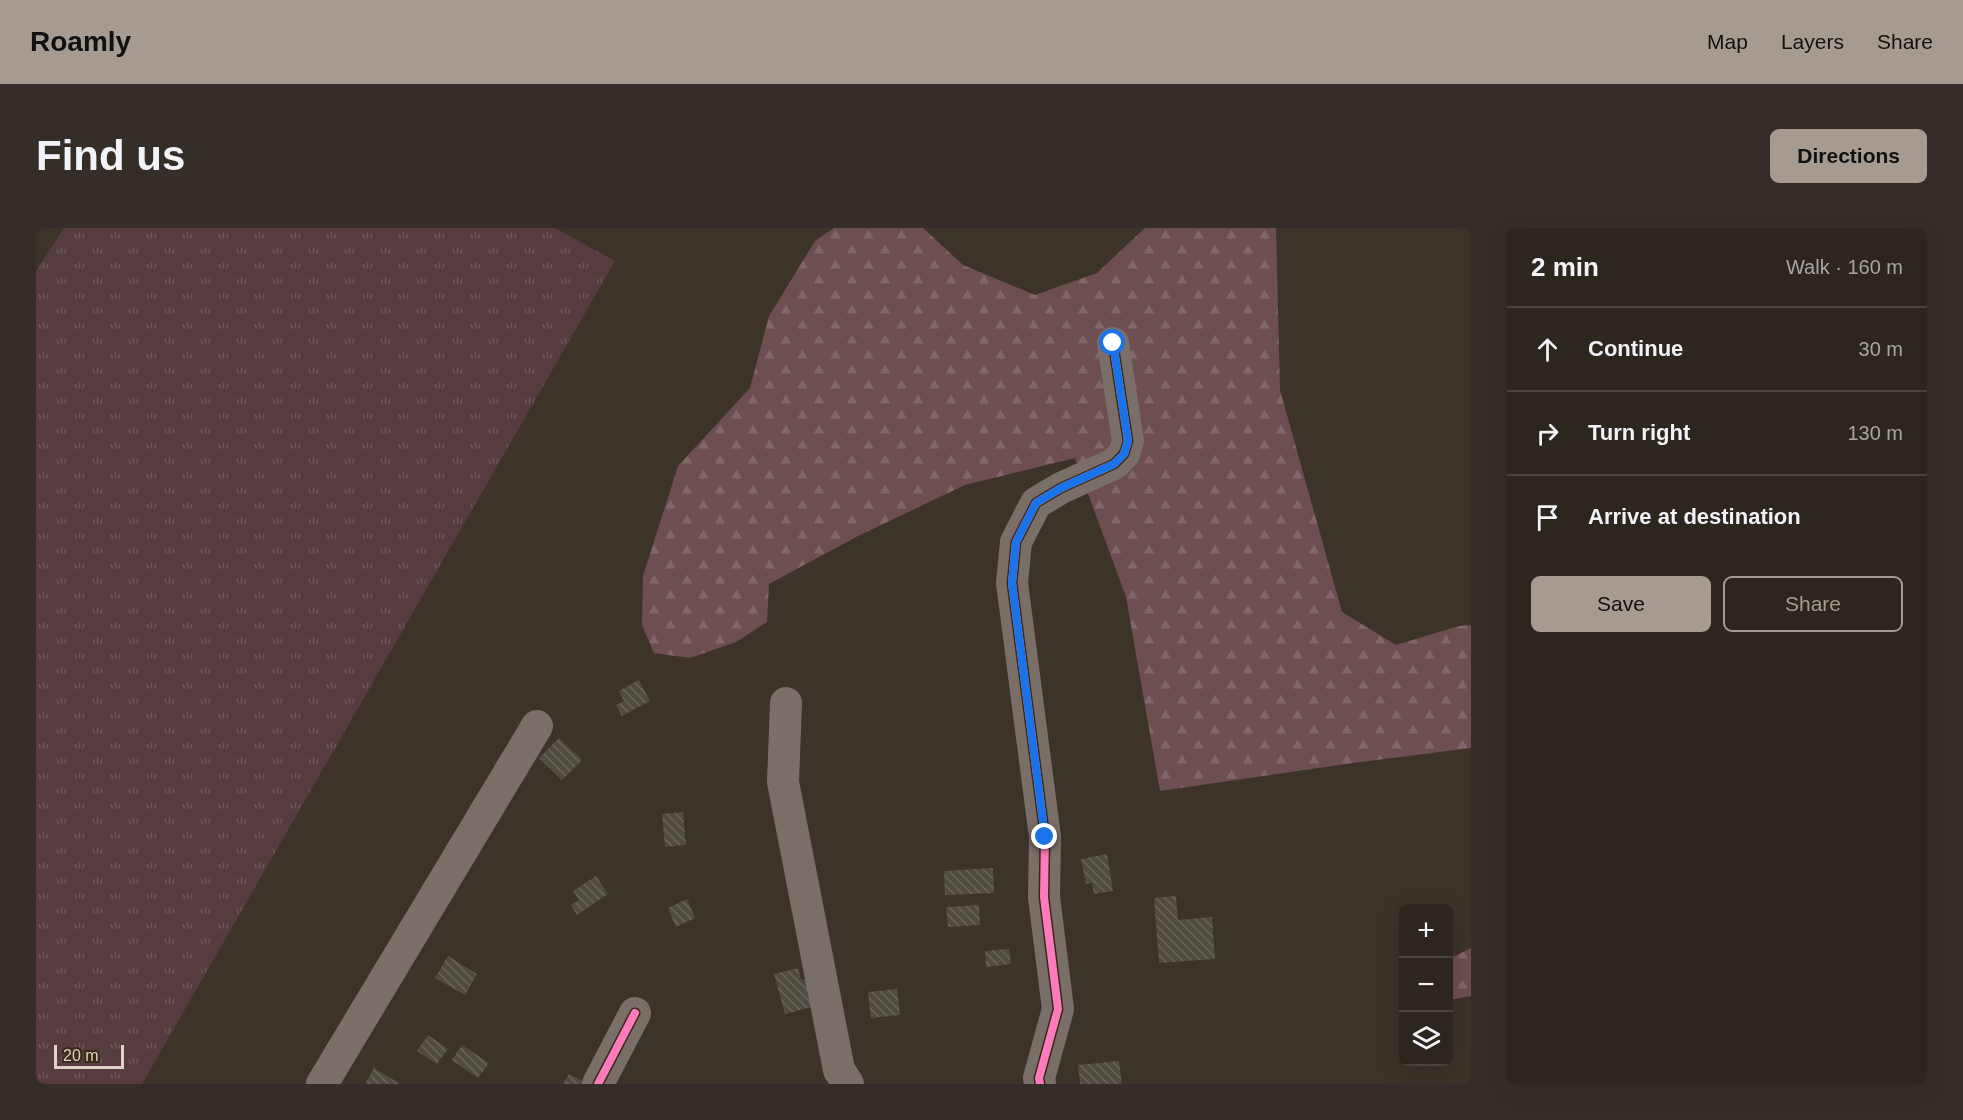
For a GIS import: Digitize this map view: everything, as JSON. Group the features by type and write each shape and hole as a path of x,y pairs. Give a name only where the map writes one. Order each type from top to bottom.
{"street":[{"path":"1040,1084 1039,1077 1058,1009 1044,897 1045,837 1012,583 1016,542 1036,503 1061,488 1114,464 1124,454 1128,441 1113,343"},
{"path":"786,703 783,782 839,1070 848,1084"},
{"path":"322,1084 537,726"},
{"path":"598,1084 635,1013"}],"green space":[{"path":"64,228 555,228 615,261 142,1084 36,1084 36,271"},
{"path":"834,228 923,228 963,265 1035,295 1097,273 1145,228 1276,228 1280,390 1342,612 1396,645 1459,626 1471,625 1471,748 1160,791 1126,597 1075,458 965,485 858,536 769,584 767,622 736,642 690,658 654,653 642,625 643,576 678,466 750,388 769,316 815,241"},
{"path":"1471,948 1471,996 1453,999 1453,957"}],"building":[{"path":"639,680 650,701 622,716 616,705 624,701 619,691"},
{"path":"559,738 582,760 562,780 539,758"},
{"path":"683,812 686,845 665,847 662,814"},
{"path":"1107,854 1113,891 1094,894 1092,883 1086,884 1081,859"},
{"path":"993,868 994,893 945,895 944,871"},
{"path":"596,876 608,894 577,915 571,905 579,900 573,891"},
{"path":"1176,896 1178,920 1212,917 1215,959 1159,963 1154,898"},
{"path":"687,899 695,918 676,927 668,908"},
{"path":"979,905 980,925 948,927 946,907"},
{"path":"1009,949 1011,964 986,967 985,951"},
{"path":"448,956 477,974 465,995 435,978"},
{"path":"798,968 801,980 811,978 819,1005 785,1014 774,974"},
{"path":"897,989 900,1015 871,1018 868,992"},
{"path":"428,1035 448,1049 437,1064 417,1051"},
{"path":"462,1045 489,1063 478,1078 452,1060"},
{"path":"1119,1061 1122,1084 1080,1084 1078,1065"},
{"path":"374,1068 400,1084 365,1084"},
{"path":"569,1074 588,1084 563,1084"}],"cycle path":[{"path":"1040,1084 1039,1078 1058,1009 1044,897 1045,837 1012,583 1016,542 1036,503 1061,488 1114,464 1124,454 1128,441 1113,343"},
{"path":"598,1084 635,1013"}],"route":[{"path":"1045,837 1012,583 1016,542 1036,503 1061,488 1114,464 1124,454 1128,441 1113,343"}]}
